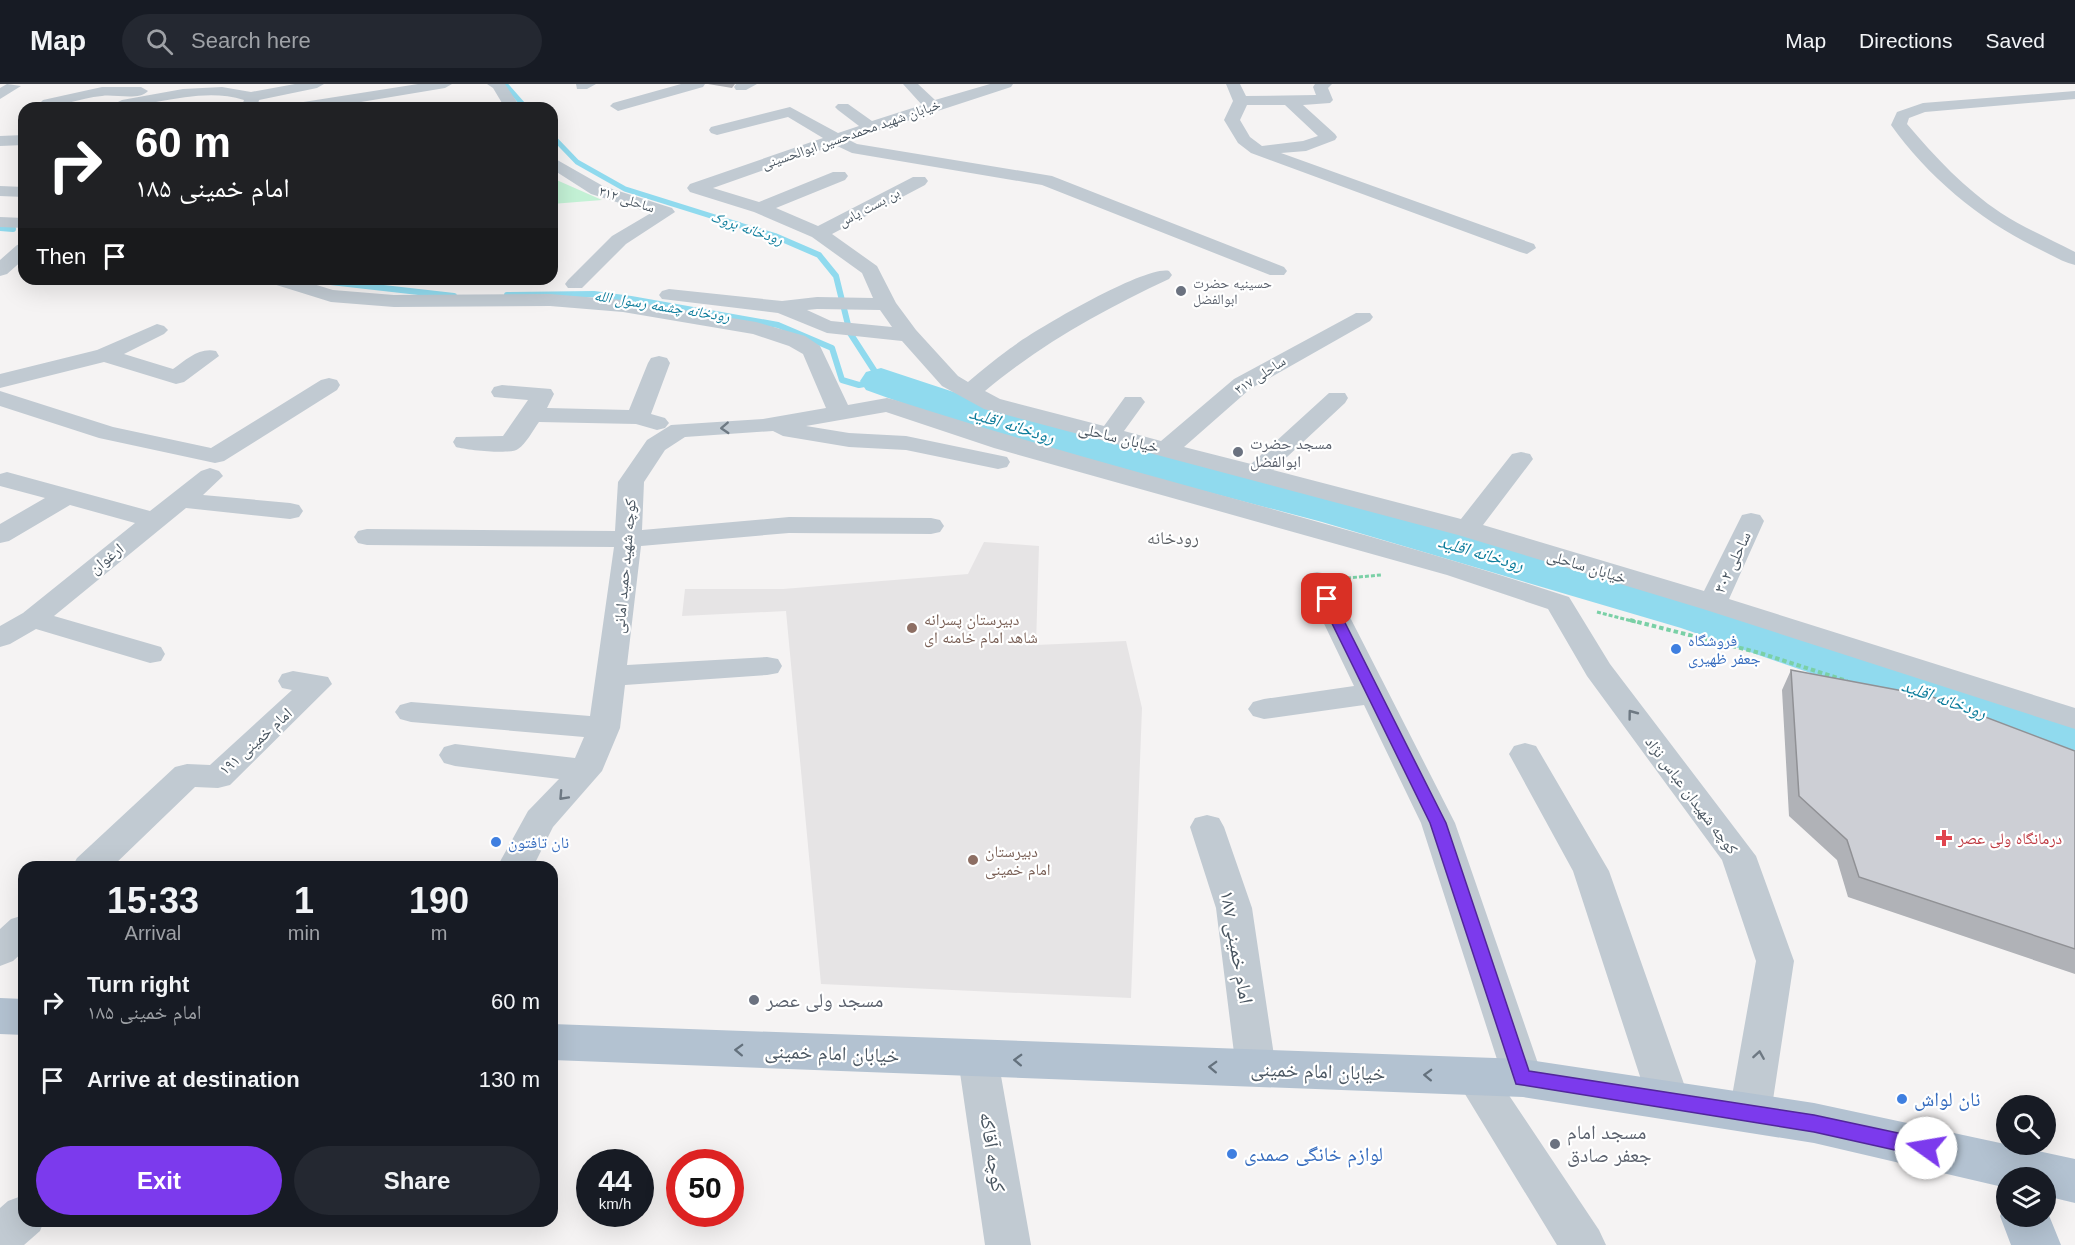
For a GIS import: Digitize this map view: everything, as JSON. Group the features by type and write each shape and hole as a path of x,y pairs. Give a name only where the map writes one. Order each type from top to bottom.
{"main road":[{"path":"0,1016 18,1017"},
{"name":"خیابان امام خمینی","path":"558,1042 1522,1078 1814,1123 1996,1168"},
{"name":"خیابان امام خمینی","path":"2056,1178 2075,1181"},
{"path":"2029,1227 2036,1245"}],"street":[{"path":"254,102 317,84"},
{"path":"347,102 445,84"},
{"path":"494,84 498,85 509,102"},
{"path":"618,106 698,84"},
{"path":"910,84 931,105"},
{"name":"خیابان شهید محمدحسین ابوالحسینی","path":"666,212 704,191 838,140 931,105 1006,84"},
{"path":"1233,84 1242,101"},
{"path":"1242,101 1324,100 1320,87 1325,84"},
{"path":"0,95 14,86"},
{"path":"52,102 101,88 173,88 224,92 249,102"},
{"path":"132,102 173,88"},
{"path":"2075,95 1923,108 1902,115 1899,125 1932,163 1986,210 2037,241 2075,259"},
{"path":"1257,150 1306,146 1329,137 1289,100"},
{"path":"1242,101 1233,120 1244,140 1257,150 1527,248"},
{"path":"843,107 872,128"},
{"path":"717,130 790,112 852,148 1046,180 1276,271"},
{"path":"3,141 18,130"},
{"path":"3,141 18,140"},
{"name":"ساحلی ۳۱۲","path":"558,166 597,190 666,212"},
{"path":"760,208 839,176"},
{"name":"بن بست یاس","path":"819,233 919,181"},
{"path":"0,191 18,192"},
{"name":"خیابان ساحلی","path":"704,191 760,208 819,233 870,270 886,304 908,335 950,381 974,413 1559,603"},
{"name":"ساحلی ۳۱۲","path":"575,284 619,240 666,212"},
{"path":"0,222 18,223"},
{"path":"0,234 18,235"},
{"path":"1,268 18,254"},
{"path":"974,413 1027,346 1097,305 1162,275"},
{"path":"296,285 331,296 394,301 575,284 756,328 797,341 812,351 839,411 763,426 680,430 638,417 532,415"},
{"path":"495,291 550,300 631,299 775,307 829,303 886,304"},
{"path":"775,307 827,327 908,335"},
{"path":"756,328 775,307"},
{"name":"ساحلی ۳۱۷","path":"1167,449 1242,384 1363,317"},
{"path":"0,381 105,355 157,330"},
{"path":"105,355 176,377 208,356"},
{"path":"638,417 659,363"},
{"path":"0,398 107,433 215,456 329,385"},
{"path":"465,442 510,444 532,415 543,394 502,392"},
{"path":"1256,473 1296,433 1337,398"},
{"path":"1110,434 1133,402"},
{"name":"خیابان ساحلی","path":"839,411 887,405 974,413 1110,434 1467,529 2074,715"},
{"path":"763,426 849,440 906,443 998,462"},
{"name":"کوچه شهید حمید امانی","path":"517,861 540,820 586,771 604,728 613,676 628,539 631,482 656,445 680,430"},
{"path":"1467,529 1521,459"},
{"name":"ارغوان","path":"1,636 33,619 210,476"},
{"path":"7,480 153,520"},
{"path":"0,535 68,496"},
{"path":"179,500 290,511"},
{"name":"ساحلی ۳۰۲","path":"1713,603 1751,521"},
{"path":"367,537 628,539 789,525 931,526"},
{"path":"1317,580 1438,823 1522,1078"},
{"name":"کوچه شهیدان عباس نژاد","path":"1559,603 1598,669 1738,856 1775,961 1750,1113"},
{"path":"33,619 150,654"},
{"path":"613,676 767,666"},
{"name":"امام خمینی ۱۹۱","path":"96,861 187,776 218,777 316,684 293,681"},
{"path":"1264,709 1375,693"},
{"path":"411,712 604,728"},
{"path":"1525,754 1591,871 1669,1101"},
{"path":"455,755 586,771"},
{"name":"امام خمینی ۱۸۷","path":"1207,827 1234,908 1256,1069"},
{"path":"0,951 18,934"},
{"name":"کوچه آقاکه","path":"978,1059 1008,1245"},
{"path":"1474,1076 1584,1245"},
{"path":"0,1237 18,1221"}],"path":[{"path":"1559,603 1760,653 1848,682"}],"shaded area":[{"name":"دبیرستان امام خمینی","path":"984,542 1039,546 1036,645 1126,641 1142,708 1131,998 821,984 786,611 682,616 685,589 783,589 968,574"}],"green space":[{"path":"558,181 602,200 558,204"}],"building":[{"name":"درمانگاه ولی عصر","path":"1791,670 1930,696 2075,751 2075,949 1859,877 1847,840 1799,796"}],"waterway":[{"name":"رودخانه بروک","path":"505,84 521,102"},
{"name":"رودخانه بروک","path":"558,142 577,162 625,189 740,225"},
{"name":"رودخانه چشمه رسول الله","path":"507,295 594,294 778,325 832,348 842,380 859,385 881,381 850,333 836,276 819,255 775,236 735,224"},
{"name":"رودخانه چشمه رسول الله","path":"0,228 13,229"},
{"name":"رودخانه چشمه رسول الله","path":"357,285 454,296"},
{"name":"رودخانه اقلید","path":"881,381 1010,426 1339,512 1700,616 2075,744"}],"place":[{"name":"حسینیه حضرت ابوالفضل","path":"1181,291"},
{"name":"مسجد حضرت ابوالفضل","path":"1238,452"},
{"name":"دبیرستان پسرانه شاهد امام خامنه ای","path":"912,628"},
{"name":"فروشگاه جعفر ظهیری","path":"1676,649"},
{"name":"درمانگاه ولی عصر","path":"1944,838"},
{"name":"نان تافتون","path":"496,842"},
{"name":"دبیرستان امام خمینی","path":"973,860"},
{"name":"مسجد ولی عصر","path":"754,1000"},
{"name":"نان لواش","path":"1902,1099"},
{"name":"مسجد امام جعفر صادق","path":"1555,1144"},
{"name":"لوازم خانگی صمدی","path":"1232,1154"}],"district":[{"name":"رودخانه","path":"1173,538"}],"route":[{"path":"1327,599 1438,823 1522,1078 1814,1123 1926,1148"}]}
